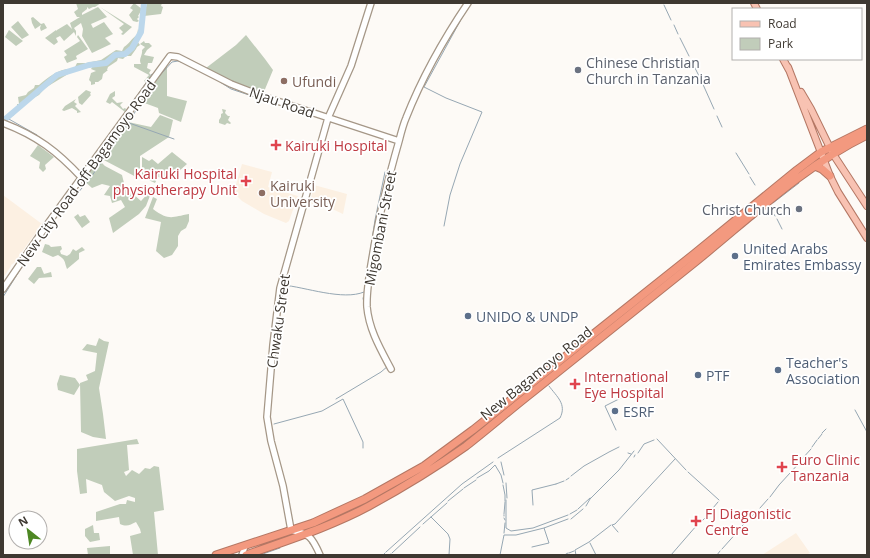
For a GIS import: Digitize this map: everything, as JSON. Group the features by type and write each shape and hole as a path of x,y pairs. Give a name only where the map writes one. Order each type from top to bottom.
{"highway":[{"path":"831,150 867,129"},
{"path":"831,150 867,135"},
{"name":"New Bagamoyo Road","path":"216,555 313,523 354,505 424,466 473,430 797,170 821,152 831,150"},
{"name":"New Bagamoyo Road","path":"246,555 306,534 370,505 421,476 465,446 702,257 769,201 824,160 831,150"},
{"path":"815,166 822,169 830,176"}],"main road":[{"name":"Chwaku Street","path":"291,530 283,486 267,425 271,360 280,288 328,118 352,66 371,3"},
{"name":"Migombani Street","path":"390,369 371,326 367,298 379,214 406,118 456,21 468,3"},
{"name":"Njau Road","path":"169,57 178,57 231,84 259,95 399,141"},
{"name":"New City Road off Bagamoyo Road","path":"3,289 46,226 169,57"},
{"path":"784,60 811,109 831,150 867,206"},
{"path":"788,67 830,176 838,192 867,238"},
{"path":"3,123 45,144 82,178"},
{"path":"291,530 306,534 320,555"},
{"path":"242,555 245,546"}],"shaded area":[{"name":"Kairuki University","path":"242,164 272,172 268,187 298,196 289,221 286,223 264,214 238,197 234,191"},
{"name":"Kairuki University","path":"314,185 347,194 343,214 328,207 310,203"},
{"path":"3,195 42,224 3,278"},
{"path":"796,533 810,553 806,555 762,555"}],"green space":[{"path":"76,3 101,3 89,9 87,7 82,15 98,7 107,17 91,24 93,28 104,22 113,34 105,38 111,44 92,53 82,36 83,29 81,23 74,28 76,31 76,36 74,32 64,41 60,36 56,38 58,42 54,45 45,38 67,24 72,29 70,23 80,17 77,17 74,12 78,9"},
{"path":"134,3 142,9 137,19 139,21 137,22 133,21 129,15 133,10 130,8"},
{"path":"147,3 162,3 161,6 163,7 161,14 144,16"},
{"path":"100,7 132,27 123,35 121,34 123,32 119,28 124,24"},
{"path":"33,17 41,24 44,23 47,28 41,31 41,25 35,29 31,18"},
{"path":"18,21 29,35 22,39 11,27"},
{"path":"138,29 140,33 137,41 140,45 131,56 126,56 123,59 118,58 117,61 108,67 108,70 103,74 102,79 91,85 89,80 91,73 96,71 91,69 93,66 88,66 86,63 101,60 116,50 122,51 124,47 137,35"},
{"path":"9,30 23,41 16,46 5,37"},
{"path":"78,35 88,49 76,56 77,59 67,63 64,57 67,55 64,51 80,41 77,37"},
{"path":"246,35 273,70 263,94 245,88 206,68 236,45"},
{"path":"144,41 152,46 144,55 154,57 152,63 148,63 147,68 151,70 149,73 151,75 146,82 144,81 149,75 134,67 134,64 141,64 140,60 142,50 145,47 140,44"},
{"path":"77,63 85,63 88,67 78,68 45,88 39,95 28,101 13,116 10,113 17,106 17,104 19,104 18,97 26,95 34,88 35,85 39,85 55,73 74,69"},
{"path":"167,64 167,96 187,101 181,122 159,113 158,108 139,101"},
{"path":"86,90 91,92 91,95 82,105 79,103 78,97"},
{"path":"115,91 115,96 112,98 117,103 123,102 120,105 123,109 126,109 125,112 112,102 110,104 106,102 110,94"},
{"path":"76,99 74,102 77,104 75,106 81,112 77,113 77,111 72,108 64,111 62,110 65,106"},
{"path":"222,109 226,110 225,113 230,116 228,120 231,123 230,124 227,123 225,125 219,123 221,114 223,113"},
{"path":"160,115 173,120 169,137 140,156 140,179 100,158 128,122 151,127"},
{"path":"38,145 54,157 45,165 46,169 43,172 39,168 40,162 30,156"},
{"path":"172,152 187,164 169,180 158,177 155,183 142,177 142,157 149,161 152,159 158,164"},
{"path":"98,159 105,166 122,175 125,187 141,201 153,188 146,206 139,214 113,233 109,218 125,207 121,200 112,203 110,196 104,195 110,186 102,184 92,188 83,180"},
{"path":"153,197 157,199 153,209 158,213 167,217 189,214 189,221 186,228 181,231 178,236 178,246 172,255 164,258 156,251 161,222 145,218"},
{"path":"78,214 80,217 85,215 90,222 82,228 74,217"},
{"path":"45,244 51,247 61,246 61,254 67,256 73,249 76,251 82,247 85,250 79,253 79,259 67,269 61,257 58,255 53,257 42,252"},
{"path":"37,267 41,267 44,274 51,272 52,277 39,278 34,284 28,279"},
{"path":"99,338 109,342 99,388 106,439 93,437 81,432 80,383 88,380 86,375 95,371 97,353 82,350 87,344 96,346"},
{"path":"60,375 75,378 80,385 74,395 58,390 57,384"},
{"path":"137,439 139,444 127,445 129,470 124,472 126,476 132,470 139,474 145,468 150,469 154,466 159,467 164,510 154,512 158,555 133,555 130,536 141,533 136,522 128,525 122,525 120,524 119,517 96,521 96,512 120,504 126,504 127,500 135,502 135,498 129,496 115,501 104,492 102,485 86,479 87,493 80,494 77,471 77,449"},
{"path":"93,525 94,533 99,533 100,540 90,542 85,536 85,529"},
{"path":"110,546 110,555 88,555 87,548"}],"waterway":[{"path":"3,121 57,75 89,65 106,63 115,55 125,54 132,48 141,32 144,3"},
{"path":"664,5 671,20"},
{"path":"444,226 450,195 460,164 482,112 446,98 424,87 464,14"},
{"path":"674,25 678,34"},
{"path":"680,38 689,56"},
{"path":"153,83 172,62 178,61 184,63"},
{"path":"692,62 699,76"},
{"path":"137,96 152,74"},
{"path":"701,80 714,109"},
{"path":"220,82 231,89 261,99"},
{"path":"132,117 146,94"},
{"path":"123,116 135,98"},
{"path":"717,116 722,127"},
{"path":"7,118 37,135"},
{"path":"49,226 89,180 129,122"},
{"path":"129,123 174,139"},
{"path":"57,150 62,155"},
{"path":"736,153 749,174"},
{"path":"67,167 73,173"},
{"path":"82,171 86,167"},
{"path":"368,266 375,220 385,172"},
{"path":"750,177 755,185"},
{"path":"74,184 77,178"},
{"path":"773,203 799,183"},
{"path":"753,219 769,206 775,216"},
{"path":"45,223 53,211"},
{"path":"777,219 782,229"},
{"path":"4,282 43,226"},
{"path":"3,297 25,262"},
{"path":"283,285 324,293 346,295 364,292"},
{"path":"363,298 364,303"},
{"path":"277,334 278,324"},
{"path":"274,369 276,346"},
{"path":"336,399 381,372 388,366"},
{"path":"498,458 560,418 562,413 562,405 558,397 549,386"},
{"path":"616,430 605,406 623,397"},
{"path":"274,424 322,411 343,399 363,442 363,448"},
{"path":"855,410 867,432"},
{"path":"822,433 826,429"},
{"path":"818,439 822,434"},
{"path":"657,439 686,470"},
{"path":"638,453 644,444 654,440"},
{"path":"812,447 817,440"},
{"path":"571,476 584,466 619,447"},
{"path":"802,459 811,449"},
{"path":"586,506 590,499 619,470 634,451"},
{"path":"618,532 612,525 615,524 675,459"},
{"path":"770,497 801,461"},
{"path":"386,552 462,484 493,462"},
{"path":"501,462 504,475"},
{"path":"477,478 489,471 495,465 501,475 503,483"},
{"path":"688,472 719,500"},
{"path":"464,488 476,480"},
{"path":"556,484 564,481"},
{"path":"506,483 507,498"},
{"path":"533,505 532,490 556,484"},
{"path":"503,485 505,501"},
{"path":"448,501 463,489"},
{"path":"578,509 590,498"},
{"path":"760,508 768,499"},
{"path":"506,500 506,528 511,531 533,528 568,515"},
{"path":"504,514 505,502"},
{"path":"708,514 718,502"},
{"path":"423,524 447,503"},
{"path":"571,519 583,509"},
{"path":"570,514 577,510"},
{"path":"741,527 757,511"},
{"path":"431,517 448,534 450,539 449,555"},
{"path":"702,521 705,518"},
{"path":"532,547 549,543 544,528 568,519"},
{"path":"504,533 505,523"},
{"path":"576,555 575,550 589,542 611,525"},
{"path":"671,555 697,525"},
{"path":"392,553 420,527"},
{"path":"500,555 504,535 516,535 544,528"},
{"path":"722,549 739,530"},
{"path":"306,537 315,551"},
{"path":"590,543 596,555"},
{"path":"260,555 280,548"},
{"path":"569,553 574,551"},
{"path":"717,555 720,551"}],"place":[{"name":"Chinese Christian Church in Tanzania","path":"578,70"},
{"name":"Ufundi","path":"284,81"},
{"name":"Kairuki Hospital","path":"276,145"},
{"name":"Kairuki Hospital physiotherapy Unit","path":"246,181"},
{"name":"Kairuki University","path":"262,193"},
{"name":"Christ Church","path":"799,209"},
{"name":"United Arabs Emirates Embassy","path":"735,256"},
{"name":"UNIDO & UNDP","path":"468,316"},
{"name":"Teacher's Association","path":"778,370"},
{"name":"PTF","path":"698,375"},
{"name":"International Eye Hospital","path":"575,384"},
{"name":"ESRF","path":"615,411"},
{"name":"Euro Clinic Tanzania","path":"782,467"},
{"name":"FJ Diagonistic Centre","path":"696,521"}]}
